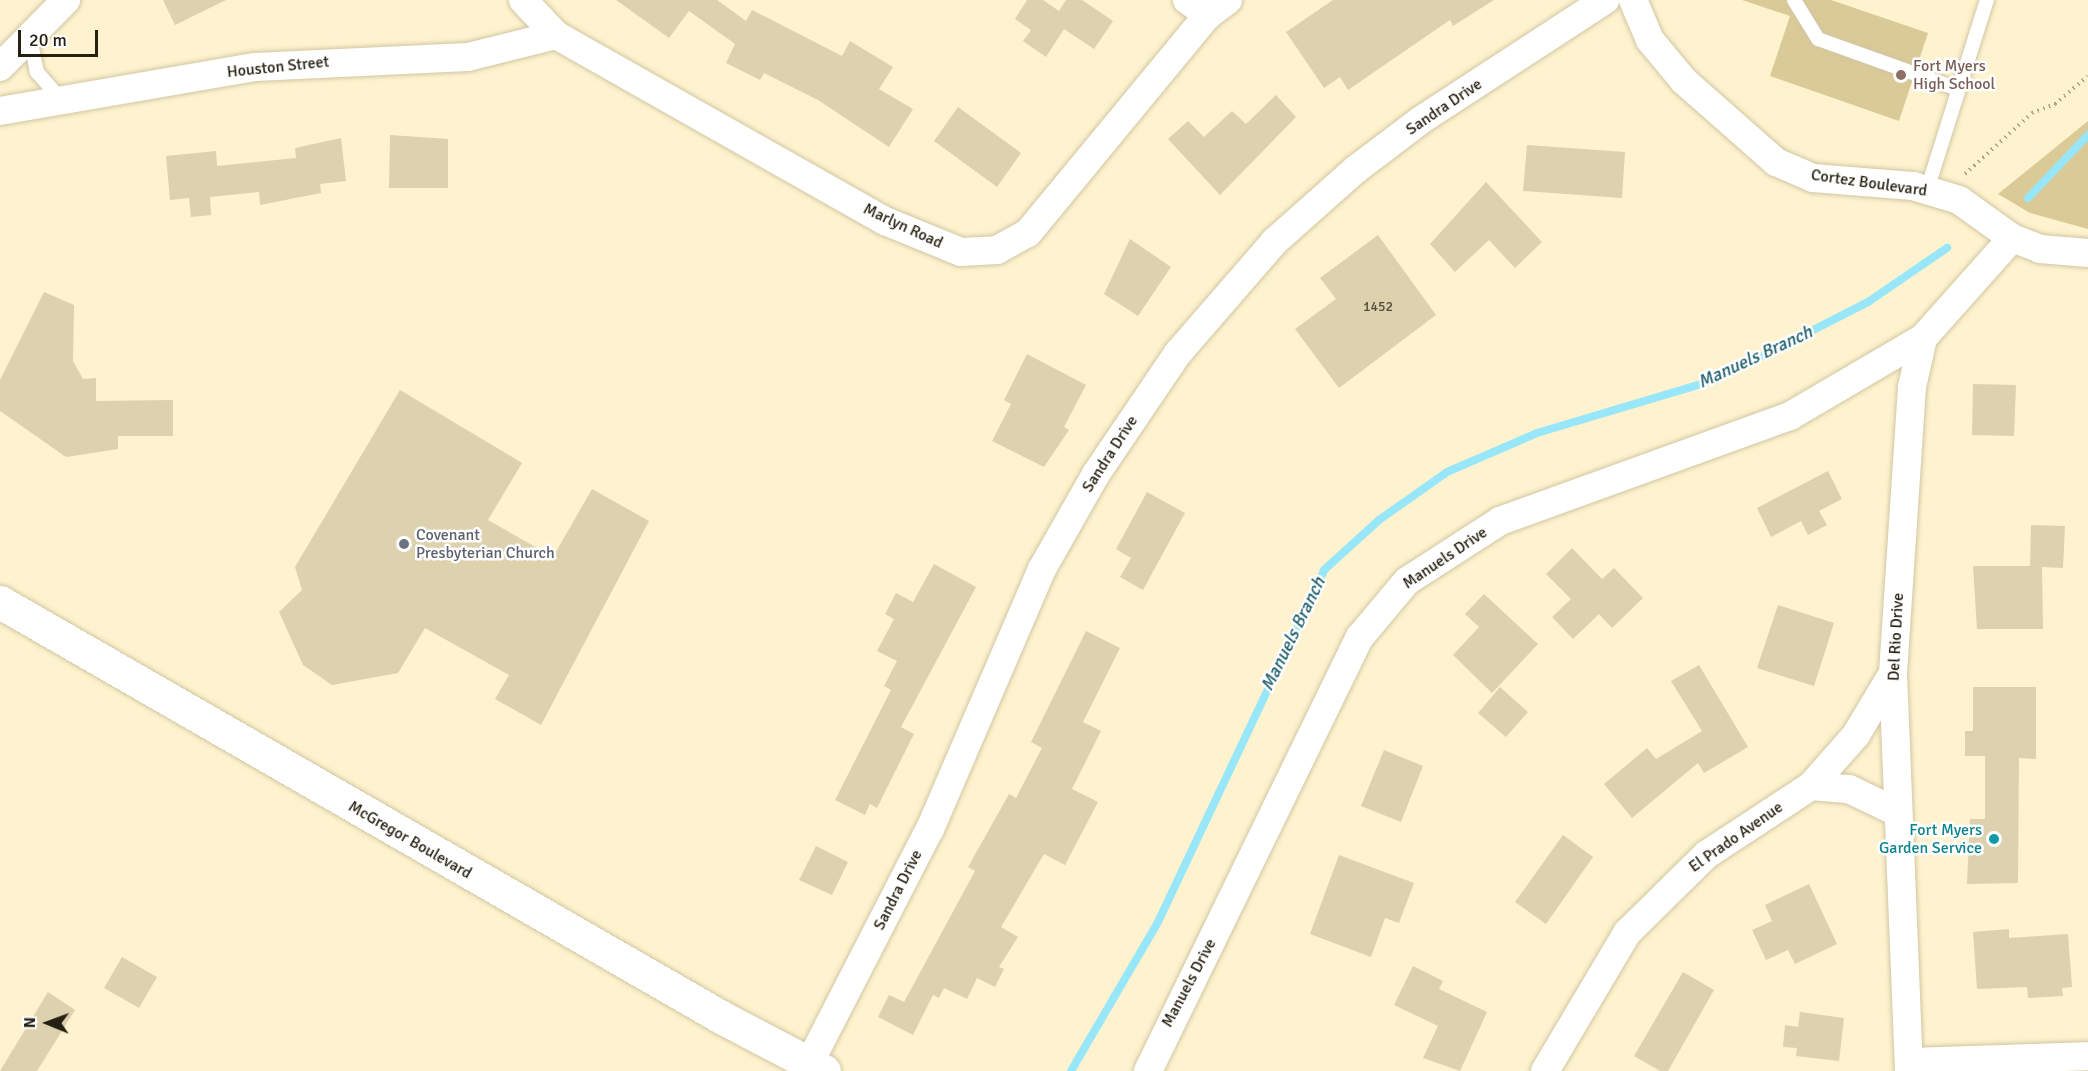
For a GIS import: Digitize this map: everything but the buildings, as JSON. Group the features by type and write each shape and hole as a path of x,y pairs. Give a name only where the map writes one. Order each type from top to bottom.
{"main road":[{"name":"McGregor Boulevard","path":"0,602 715,1014 817,1067"}],"street":[{"path":"0,67 66,0"},
{"name":"Marlyn Road","path":"523,0 556,35 885,221 961,252 997,250 1028,233 1208,5"},
{"name":"Cortez Boulevard","path":"1633,0 1650,40"},
{"name":"Cortez Boulevard","path":"1597,3 1650,40 1733,128 1776,162 1813,178 1935,193 1959,200 2012,238 2040,249 2088,254"},
{"name":"Sandra Drive","path":"817,1067 930,829 1042,569 1096,474 1178,353 1274,242 1348,176 1421,120 1597,3"},
{"name":"Houston Street","path":"0,111 63,102 255,67 468,57 556,35"},
{"path":"1923,338 2012,238"},
{"name":"Del Rio Drive","path":"1910,1066 1895,811 1893,673 1907,443 1923,338"},
{"name":"Manuels Drive","path":"1148,1071 1360,637 1407,581 1500,521 1790,416 1923,338"},
{"name":"El Prado Avenue","path":"1545,1071 1604,966 1649,908 1706,855 1811,786 1856,735 1893,673"},
{"path":"1811,786 1849,789 1895,811"},
{"path":"1910,1066 2088,1056"}],"lane":[{"path":"1794,0 1818,39 1955,88"},
{"path":"1935,193 1955,88 1987,0"},
{"path":"30,37 37,72 63,102"}],"path":[{"path":"1935,193 2032,114 2055,104 2088,76"}],"shaded area":[{"path":"1742,0 1831,0 1928,33 1899,121 1770,76 1790,16"},
{"path":"2088,121 2088,229 2030,213 1998,194"}],"waterway":[{"name":"Manuels Branch","path":"2028,198 2088,135"},
{"name":"Manuels Branch","path":"1071,1071 1157,924 1324,570 1379,520 1447,472 1537,433 1715,380 1868,302 1947,248"}],"place":[{"name":"Fort Myers High School","path":"1901,75"},
{"name":"Covenant Presbyterian Church","path":"404,544"},
{"name":"Fort Myers Garden Service","path":"1994,839"}]}
